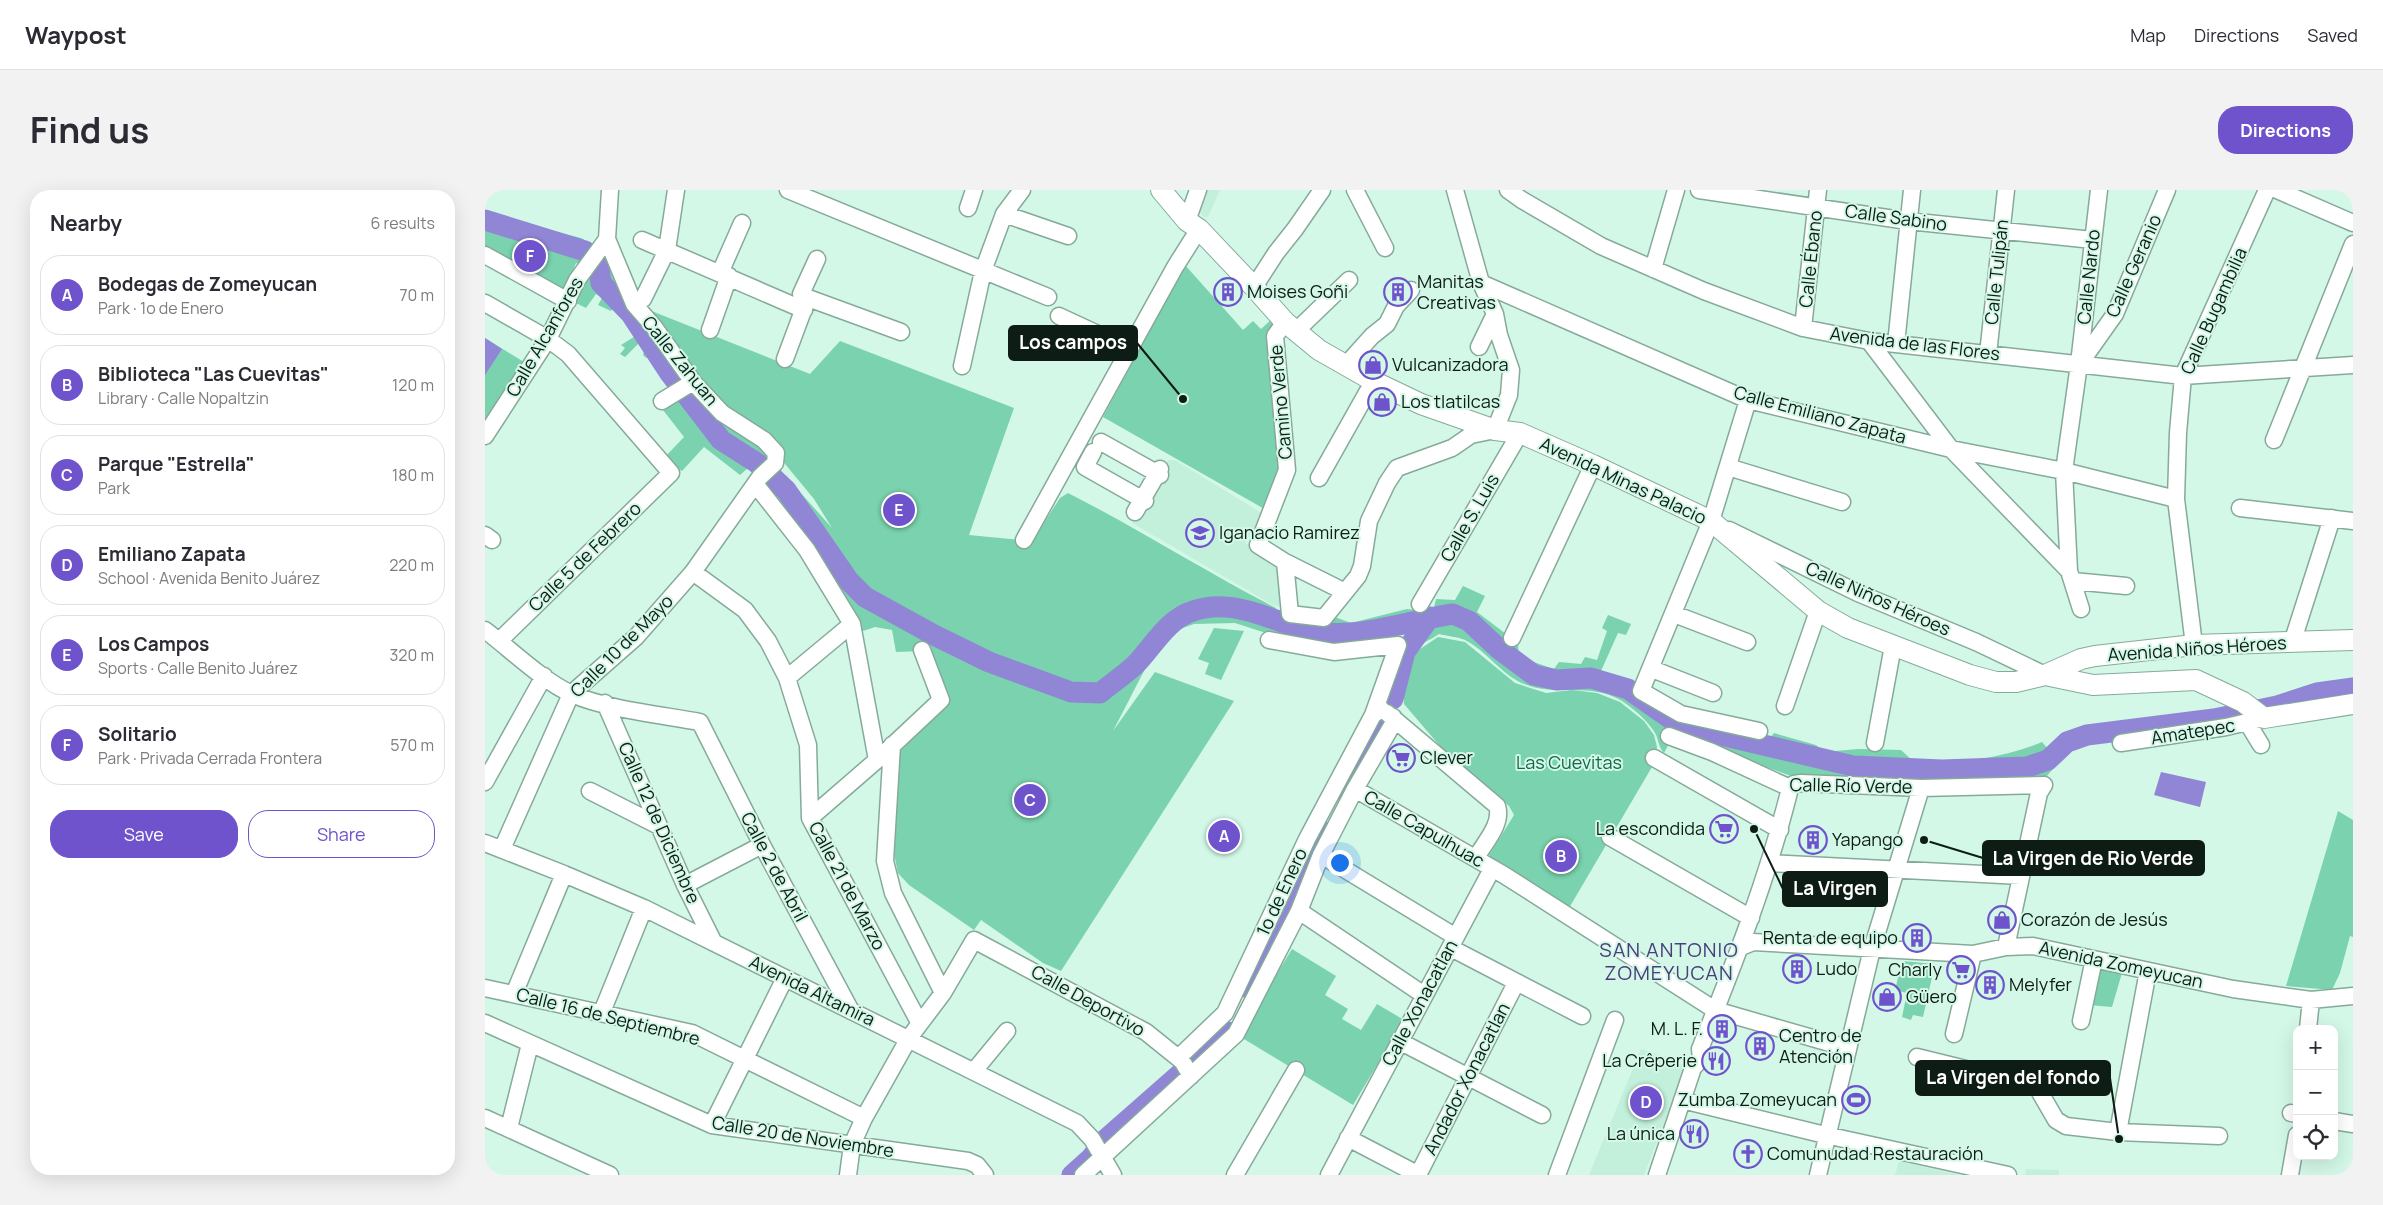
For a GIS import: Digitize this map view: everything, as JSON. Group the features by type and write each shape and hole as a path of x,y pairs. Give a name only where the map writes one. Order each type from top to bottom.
{"main road":[{"name":"Avenida Minas Palacio","path":"1161,190 1255,287 1290,327 1345,366 1421,404 1495,430 1520,433 1711,521 1818,611 1848,628 1989,681 2016,682 2045,675 2093,685 2193,679 2253,714"},
{"name":"Avenida Niños Héroes","path":"2045,675 2090,656 2194,645 2353,640"},
{"path":"2253,714 2353,704"}],"street":[{"path":"604,243 610,190"},
{"path":"643,298 667,250 676,190"},
{"path":"788,190 1048,297"},
{"path":"967,208 974,190"},
{"path":"962,366 983,271 1005,214 1022,190"},
{"path":"1024,540 1125,471 1088,427 1175,267 1193,225 1198,190"},
{"path":"1255,287 1276,253 1322,190"},
{"path":"1355,190 1385,248"},
{"path":"1285,562 1290,614 1324,618 1358,576 1363,566 1369,521 1387,483 1397,468 1452,448 1471,435 1495,430 1505,406 1511,381 1511,370 1495,314 1481,283 1455,190"},
{"path":"1653,268 1676,190"},
{"name":"Calle Sabino","path":"1699,190 1908,221 2093,240"},
{"name":"Calle Ébano","path":"1803,328 1818,190"},
{"path":"1896,344 1911,190"},
{"name":"Calle Tulipán","path":"1989,354 2006,190"},
{"name":"Calle Nardo","path":"2081,609 2071,576 2064,471 2079,364 2099,190"},
{"name":"Calle Geranio","path":"2079,364 2115,314 2167,190"},
{"name":"Calle Bugambilia","path":"2194,645 2176,499 2178,434 2183,376 2267,190"},
{"path":"2277,190 2353,223"},
{"name":"Avenida de las Flores","path":"1513,192 1601,246 1704,291 1803,328 1869,341 2183,376 2303,370 2353,365"},
{"path":"1005,214 1069,236"},
{"path":"710,330 725,274 742,223"},
{"path":"642,240 667,250 689,262 806,304 901,332"},
{"name":"Calle Alcanfores","path":"485,436 548,339 583,271 604,243"},
{"name":"Calle Zahuan","path":"604,243 634,304 654,327 686,387 764,440 776,453 775,463"},
{"path":"2274,440 2353,244"},
{"path":"485,255 568,301"},
{"path":"785,359 806,304 801,294 817,259"},
{"path":"1290,327 1349,280"},
{"name":"Calle Emiliano Zapata","path":"1481,283 1748,400 1951,449 2064,471 2176,499"},
{"path":"1345,366 1372,336 1387,324 1396,306 1411,290"},
{"path":"485,302 548,339"},
{"path":"1479,347 1495,314"},
{"path":"1059,316 1130,349"},
{"name":"Camino Verde","path":"1285,562 1258,545 1287,470 1275,336 1290,327"},
{"name":"Calle 5 de Febrero","path":"499,641 671,472 568,354 548,339"},
{"path":"1869,341 1951,449 2071,576 2126,586"},
{"path":"1319,478 1368,391 1377,383"},
{"path":"662,401 686,387"},
{"path":"1748,400 1711,521 1652,669 1641,691 1681,714 1759,731"},
{"name":"Calle S. Luis","path":"1419,604 1520,433"},
{"name":"Calle 10 de Mayo","path":"502,849 571,694 636,637 693,572 758,481 775,463"},
{"path":"1512,638 1593,465"},
{"path":"1728,467 1842,502"},
{"path":"758,481 807,550 852,624 877,760"},
{"path":"2240,508 2353,520"},
{"path":"2292,642 2332,518"},
{"name":"Calle Niños Héroes","path":"1711,521 1858,593 1976,642 2045,675"},
{"path":"1285,562 1345,592"},
{"name":"Calle 21 de Marzo","path":"693,572 745,610 768,641 787,678 808,744 810,818 919,1022"},
{"path":"1785,706 1818,611"},
{"path":"1674,614 1747,642"},
{"path":"787,678 852,624"},
{"path":"485,630 544,676 571,694 605,703"},
{"name":"1o de Enero","path":"1185,1067 1225,1013 1307,839 1382,710 1398,645 1334,652 1269,640"},
{"path":"1875,743 1893,646"},
{"path":"810,818 877,760 941,700 922,650"},
{"path":"1652,669 1713,693"},
{"path":"485,782 544,676"},
{"name":"Calle 2 de Abril","path":"605,703 700,722 762,845 851,1010"},
{"name":"Calle 12 de Diciembre","path":"605,703 685,885 714,943"},
{"path":"1083,1175 1104,1157 1185,1067 1236,1034 1299,912 1321,855 1355,789 1394,722 1382,710"},
{"path":"1382,710 1497,806 1499,814 1497,822 1475,858"},
{"path":"2253,714 2261,745"},
{"name":"Amatepec","path":"2121,743 2253,714"},
{"name":"Calle Río Verde","path":"1669,736 1712,752 1790,788 1794,784 1801,783 1921,788 2044,784 2039,793 2021,876"},
{"path":"849,1175 852,1145 864,1118 919,1022 943,993 893,893 885,861 892,745"},
{"path":"1654,758 1779,830"},
{"path":"1657,1175 1693,1068 1701,1059 1700,1049 1751,918 1779,830 1790,788"},
{"path":"1818,1175 1872,949 1921,788"},
{"name":"Calle Capulhuac","path":"1355,789 1493,869 1715,1010 1847,1048"},
{"path":"590,791 659,826"},
{"path":"1610,837 1751,918"},
{"name":"Avenida Altamira","path":"485,843 644,908 1077,1123 1093,1139 1113,1175"},
{"path":"685,885 762,845"},
{"path":"1321,855 1516,983 1582,1016"},
{"path":"1769,863 1896,868 2021,876 2006,947"},
{"name":"Calle Xonacatlan","path":"1329,1175 1399,1041 1493,869"},
{"path":"514,994 564,874"},
{"path":"602,1012 644,908"},
{"path":"1299,912 1424,995"},
{"name":"Calle Deportivo","path":"943,993 974,940 1146,1032 1185,1067"},
{"name":"Avenida Zomeyucan","path":"1741,947 1753,942 1973,954 2006,947 2033,946 2233,989 2311,1000 2353,996"},
{"path":"1954,1034 1973,954"},
{"path":"2081,1021 2094,959"},
{"path":"2119,1132 2148,971"},
{"path":"712,1125 785,978"},
{"name":"Andador Xonacatlan","path":"1418,1175 1516,983"},
{"name":"Calle 16 de Septiembre","path":"485,988 692,1033 864,1118"},
{"path":"2309,1025 2311,1000"},
{"path":"1557,1175 1615,1020"},
{"name":"Calle 20 de Noviembre","path":"485,1023 712,1125 968,1162 977,1165 985,1175"},
{"path":"974,1071 1007,1031"},
{"path":"1399,1041 1542,1115"},
{"path":"509,1128 530,1044"},
{"path":"1917,1057 2027,1084 2038,1089 2056,1120 2066,1126 2119,1132 2219,1136"},
{"path":"1235,1175 1296,1070"},
{"path":"1682,1100 1827,1135 1919,1160 2008,1175"},
{"path":"485,1118 610,1175"},
{"path":"2338,1122 2353,1124"},
{"path":"1348,1138 1418,1175"},
{"path":"2290,1175 2293,1158"}],"shaded area":[{"path":"1203,190 1220,190 1208,217 1204,217 1196,208"},
{"path":"485,338 502,349 485,375"},
{"name":"Iganacio Ramirez","path":"1168,460 1175,460 1263,514 1245,543 1282,565 1286,609 1273,605 1132,523"},
{"path":"2161,772 2206,782 2200,807 2154,795"},
{"path":"1641,1049 1676,1060 1683,1066 1679,1085 1644,1175 1589,1175"},
{"path":"1899,1161 1925,1167 1960,1175 1895,1175"},
{"path":"2026,1169 2059,1170 2059,1175 2025,1175"}],"green space":[{"path":"485,213 581,238 593,245 608,258 644,326 717,419 758,445 832,528 814,499 776,453 764,440 722,413 693,382 654,327 634,304 810,374 840,341 1014,408 969,535 1032,541 1060,498 1068,493 1276,608 1273,614 1300,621 1335,617 1351,623 1407,609 1433,612 1436,599 1455,600 1463,586 1485,596 1477,612 1518,643 1519,657 1554,669 1559,662 1581,664 1585,657 1597,660 1607,631 1602,628 1608,615 1631,624 1626,635 1618,633 1601,671 1608,674 1611,688 1634,698 1677,726 1713,738 1762,748 1774,733 1816,745 1824,752 1858,749 1901,750 1915,763 1930,763 1997,756 2028,748 2042,742 2049,750 2063,738 2085,730 2236,709 2246,720 2121,741 2115,740 2073,746 2046,777 2033,781 1919,783 1791,776 1703,744 1691,750 1670,742 1664,753 1649,724 1622,701 1596,692 1542,689 1529,686 1509,676 1472,644 1462,639 1439,634 1420,645 1412,655 1404,676 1402,704 1395,698 1407,653 1430,621 1337,646 1269,634 1235,623 1194,624 1180,629 1163,645 1145,669 1113,731 1155,672 1234,701 1061,971 1043,963 981,920 974,930 909,885 898,873 888,825 892,745 940,699 922,651 896,652 892,630 875,627 854,634 852,624 807,550 756,485 755,476 748,468 740,475 704,447 682,471 665,457 684,437 663,410 675,401 677,393 652,354 646,358 643,355 644,351 639,343 625,357 620,354 625,348 621,345 637,335 635,329 638,326 636,321 632,323 628,318 629,314 616,305 611,311 598,305 602,298 596,294 586,308 576,303 592,268 576,263 564,293 485,250"},
{"path":"1185,265 1243,330 1253,321 1261,329 1272,319 1276,323 1281,470 1268,511 1103,417"},
{"path":"485,338 524,362 485,420"},
{"path":"1214,628 1244,631 1221,680 1205,674 1209,663 1198,659"},
{"name":"Las Cuevitas","path":"1438,637 1465,642 1515,683 1546,693 1572,690 1597,693 1620,702 1644,721 1654,735 1657,747 1652,767 1569,908 1488,857 1514,815 1509,806 1451,759 1404,704 1403,691 1408,670 1417,651"},
{"path":"2338,811 2353,820 2353,937 2350,936 2340,973 2332,990 2286,986"},
{"path":"1292,949 1336,976 1325,995 1348,1009 1342,1019 1361,1030 1377,1004 1404,1020 1353,1105 1239,1036"},
{"path":"1902,961 1935,964 1923,1017 1913,1015 1911,1020 1902,1017 1907,993 1895,990"},
{"path":"2098,969 2122,973 2112,1007 2089,1005"}],"waterway":[{"path":"485,220 585,251 599,268 601,283 631,314 669,372 721,440 757,463 786,490 849,581 865,597 934,635 989,662 1071,692 1100,693 1135,665 1175,620 1193,611 1209,607 1241,609 1302,628 1334,633 1368,631 1453,614 1469,621 1499,649 1534,675 1557,680 1591,678 1628,689 1668,717 1691,728 1853,766 1942,770 2027,767 2048,760 2067,742 2087,735 2214,719 2277,706 2317,693 2353,688"},
{"path":"1393,699 1405,652 1430,617"},
{"path":"1346,792 1383,720"},
{"path":"1251,990 1324,832"},
{"path":"1072,1175 1091,1158 1105,1140 1228,1032"}],"place":[{"name":"Solitario","path":"530,256"},
{"name":"Moises Goñi","path":"1228,292"},
{"name":"Manitas Creativas","path":"1398,292"},
{"name":"Vulcanizadora","path":"1373,365"},
{"name":"Los campos","path":"1183,399"},
{"name":"Los tlatilcas","path":"1382,402"},
{"name":"Los Campos","path":"899,510"},
{"name":"Iganacio Ramirez","path":"1200,533"},
{"name":"Clever","path":"1401,758"},
{"name":"Parque \"Estrella\"","path":"1030,800"},
{"name":"La escondida","path":"1724,829"},
{"name":"La Virgen","path":"1754,829"},
{"name":"Bodegas de Zomeyucan","path":"1224,836"},
{"name":"Yapango","path":"1813,840"},
{"name":"La Virgen de Rio Verde","path":"1924,840"},
{"name":"Biblioteca \"Las Cuevitas\"","path":"1561,856"},
{"name":"Corazón de Jesús","path":"2002,920"},
{"name":"Renta de equipo","path":"1917,938"},
{"name":"Ludo","path":"1797,969"},
{"name":"Charly","path":"1961,970"},
{"name":"Melyfer","path":"1990,985"},
{"name":"Güero","path":"1887,997"},
{"name":"M. L. F.","path":"1722,1029"},
{"name":"Centro de Atención","path":"1760,1046"},
{"name":"La Crêperie","path":"1716,1061"},
{"name":"Zumba Zomeyucan","path":"1856,1100"},
{"name":"Emiliano Zapata","path":"1646,1102"},
{"name":"La única","path":"1694,1134"},
{"name":"La Virgen del fondo","path":"2119,1139"},
{"name":"Comunudad Restauración","path":"1748,1154"}],"district":[{"name":"SAN ANTONIO ZOMEYUCAN","path":"1669,962"}]}
